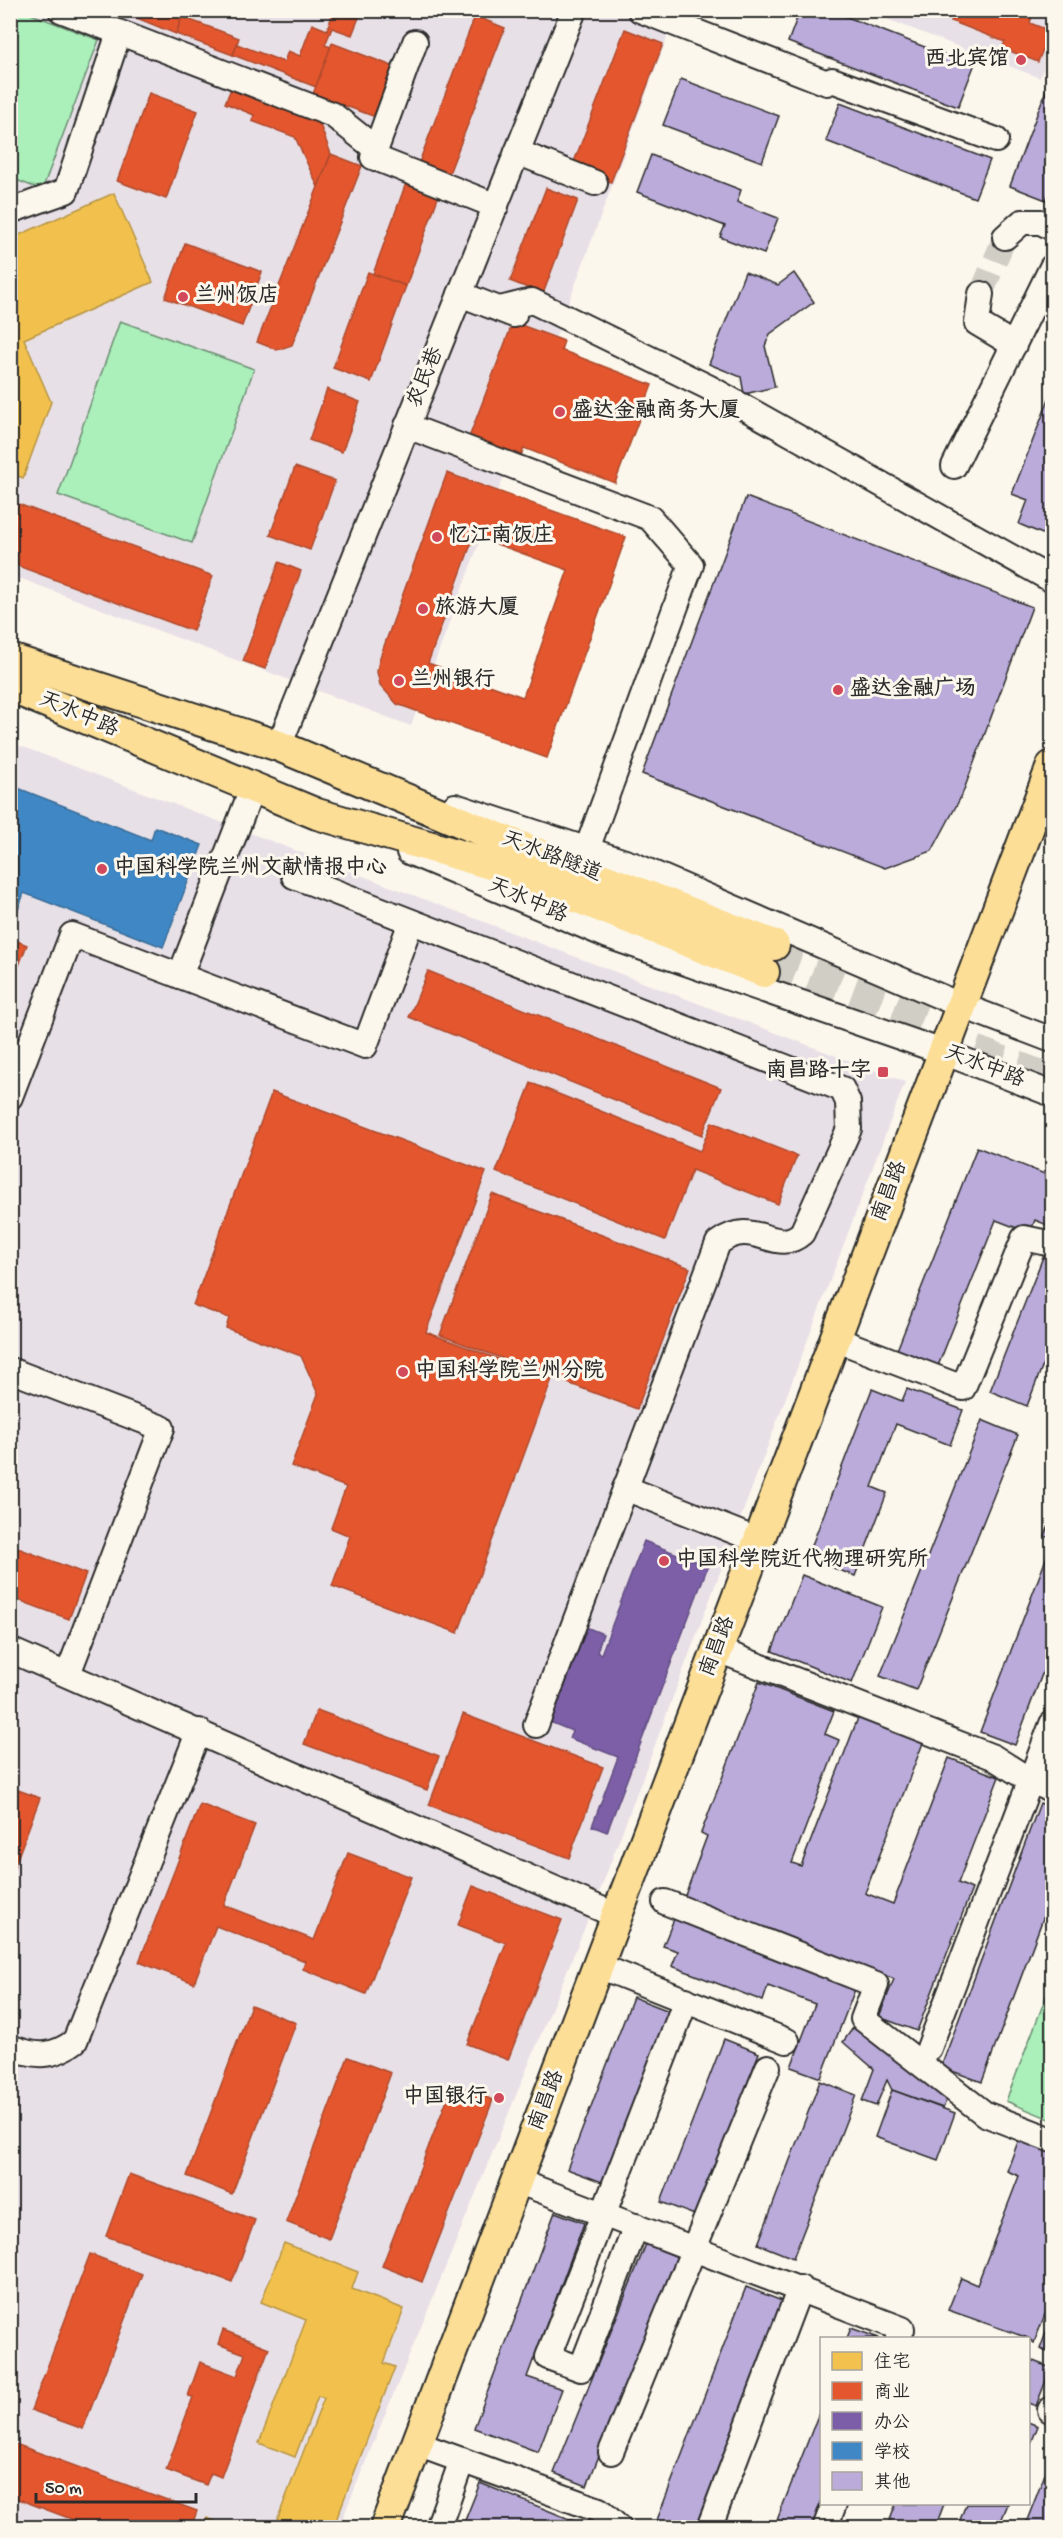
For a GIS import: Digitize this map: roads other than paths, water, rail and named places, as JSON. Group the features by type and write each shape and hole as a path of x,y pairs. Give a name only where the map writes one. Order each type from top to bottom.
{"main road":[{"name":"天水中路","path":"10,659 279,746 330,765"},
{"name":"天水中路","path":"10,687 317,814"},
{"name":"天水路隧道","path":"317,814 501,867 769,958 330,765"},
{"name":"南昌路","path":"386,2528 960,1005 1053,766"}],"street":[{"path":"61,10 333,115 376,149"},
{"name":"农民巷","path":"279,746 574,10"},
{"path":"640,10 827,83 832,80 996,140"},
{"path":"10,211 66,191 119,33"},
{"path":"415,42 373,157 496,206"},
{"path":"517,152 596,183"},
{"path":"1005,237 1022,222 1041,222 1053,228"},
{"path":"954,466 1051,274"},
{"path":"460,294 523,319"},
{"path":"981,294 977,323 1014,345"},
{"path":"500,309 532,301 708,387 1053,580"},
{"path":"407,426 650,518 690,565 587,849"},
{"name":"天水中路","path":"330,765 634,865 960,1005 1053,1040"},
{"path":"180,976 252,789"},
{"name":"天水中路","path":"317,814 608,936 943,1052 1053,1094"},
{"path":"294,876 842,1089 848,1102 849,1129 802,1233 796,1238 781,1242 757,1233 736,1233 718,1243 536,1725"},
{"path":"10,1097 72,935 365,1046 411,922"},
{"path":"835,1339 963,1388 1024,1238 1053,1244"},
{"path":"10,1371 162,1428 68,1674"},
{"path":"626,1488 759,1541"},
{"path":"10,1650 200,1731 617,1917"},
{"path":"718,1650 993,1757 1042,1786"},
{"path":"929,2048 1042,1786 1053,1724"},
{"path":"10,2047 38,2056 51,2055 75,2041 200,1731"},
{"path":"665,1902 876,1985 863,2019 985,2114 1053,2140"},
{"path":"599,1966 787,2041"},
{"path":"636,2226 580,2369 548,2356 686,2001"},
{"path":"612,2452 768,2067"},
{"path":"517,2181 902,2329 898,2337"},
{"path":"709,2528 800,2288"},
{"path":"417,2444 599,2510 619,2528"},
{"path":"438,2528 462,2460"},
{"path":"825,2528 834,2505"}],"tunnel":[{"path":"981,294 1005,237"},
{"path":"774,945 932,1004"},
{"path":"764,972 1052,1079"}],"place":[{"name":"西北宾馆","path":"1021,60"},
{"name":"兰州饭店","path":"183,297"},
{"name":"盛达金融商务大厦","path":"560,412"},
{"name":"忆江南饭庄","path":"437,537"},
{"name":"旅游大厦","path":"423,609"},
{"name":"兰州银行","path":"399,681"},
{"name":"盛达金融广场","path":"838,690"},
{"name":"中国科学院兰州文献情报中心","path":"102,869"},
{"name":"南昌路十字","path":"883,1072"},
{"name":"中国科学院兰州分院","path":"403,1372"},
{"name":"中国科学院近代物理研究所","path":"664,1561"},
{"name":"中国银行","path":"499,2098"}]}
